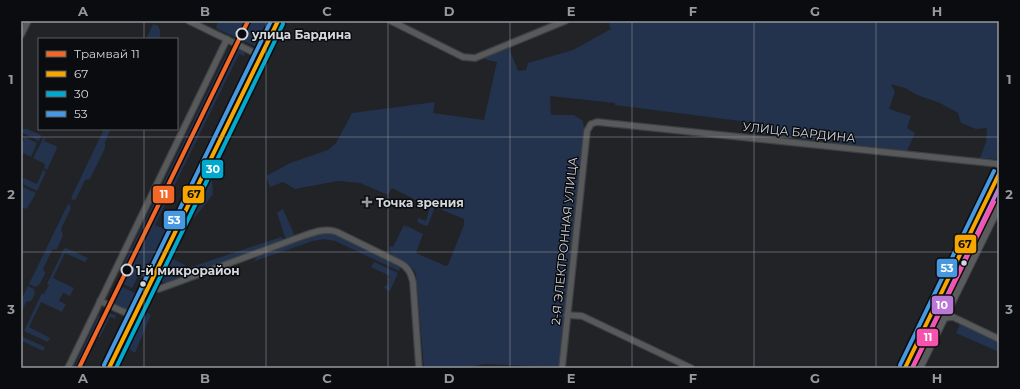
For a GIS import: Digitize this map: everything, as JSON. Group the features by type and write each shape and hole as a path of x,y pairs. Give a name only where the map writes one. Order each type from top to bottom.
{"main road":[{"path":"109,368 278,21"},
{"path":"905,368 999,174"},
{"path":"919,368 999,205"},
{"path":"932,312 944,318"}],"street":[{"path":"21,35 28,21"},
{"path":"189,21 261,56"},
{"path":"391,21 463,57 475,58 565,21"},
{"path":"68,368 227,39"},
{"name":"УЛИЦА БАРДИНА","path":"597,122 999,164"},
{"name":"2-Я ЭЛЕКТРОННАЯ УЛИЦА","path":"562,368 587,131 591,124 597,122"},
{"path":"149,287 160,289 325,229 337,232 400,263 405,266 411,274 413,282 419,368"},
{"path":"100,301 135,317"},
{"path":"567,315 582,316 691,368"},
{"path":"944,318 953,317 999,339"}],"shaded area":[{"path":"218,21 272,21 260,47 257,47 217,29 216,27"},
{"path":"608,21 999,21 999,157 995,159 980,158 986,142 987,128 976,129 961,123 958,113 940,103 917,95 905,88 891,84 895,92 889,109 911,116 907,128 915,133 907,151 754,133 756,123 615,105 615,103 550,96 551,115 574,115 583,121 584,129 559,367 485,364 465,368 424,368 416,274 410,266 393,255 389,249 390,246 393,247 404,225 406,226 406,229 407,226 423,234 416,253 446,266 448,265 464,225 464,219 435,207 428,225 426,226 419,223 417,220 418,218 426,221 430,207 392,188 388,195 360,183 338,181 295,189 283,182 270,187 266,176 290,163 328,150 336,143 352,113 435,102 433,113 484,120 497,62 484,58 509,48 518,71 526,70 528,63 573,50 611,29"},
{"path":"153,24 158,26 160,29 159,38 146,38"},
{"path":"234,46 243,51 245,54 244,56 239,54 155,225 167,230 210,144 213,145 150,273 143,278 138,276 132,288 119,282 127,266 124,264 221,65 230,49"},
{"path":"251,57 251,68 217,139 212,139"},
{"path":"23,129 27,129 41,135 39,141 21,132"},
{"path":"104,130 111,130 105,142 105,148 90,179 85,180 76,199 73,200 71,198"},
{"path":"235,130 216,170 214,165 230,131"},
{"path":"25,137 37,143 31,157 23,153 21,157 21,145"},
{"path":"44,137 44,141 56,146 57,148 47,170 44,168 45,164 33,158"},
{"path":"43,170 46,172 37,191 23,184 24,182 22,181 24,178 37,184"},
{"path":"209,177 212,179 213,194 196,216 190,219 189,216"},
{"path":"999,183 999,195 944,308 939,306"},
{"path":"23,187 36,193 27,209 21,207 21,190"},
{"path":"68,204 71,208 61,229 63,235 57,249 52,250 43,269 45,274 39,285 35,287 29,284"},
{"path":"283,209 294,234 292,239 288,240 285,237 277,213"},
{"path":"328,232 399,265 399,271 335,241 324,239 313,241 246,264 255,260 257,255 313,235"},
{"path":"281,237 283,240 282,242 169,283 164,283 161,281 163,269 169,257 188,268"},
{"path":"66,248 88,258 85,262 65,253 53,278 74,288 70,296 63,293 59,301 66,304 62,312 41,302 29,327 50,338 48,342 24,331 42,293 44,294 49,285 47,284 64,249"},
{"path":"374,262 398,273 390,291 384,288 387,286 390,276 371,267"},
{"path":"118,285 140,295 133,309 126,309 110,301"},
{"path":"28,286 34,289 35,294 31,301 26,302 21,313 21,300"},
{"path":"104,312 116,315 115,319 110,317 100,337 98,337 83,368 74,368 98,317"},
{"path":"145,312 151,315 135,353 129,349 127,343 138,320"},
{"path":"933,319 937,322 915,368 909,368"},
{"path":"960,324 999,342 999,352 956,333"},
{"path":"21,336 45,347 43,351 22,341 21,343"}],"tram line":[{"name":"11","path":"79,368 248,21"}],"transit line":[{"name":"53","path":"104,365 271,21"},
{"name":"67","path":"109,368 278,21"},
{"name":"30","path":"116,368 283,24"},
{"name":"53","path":"900,365 994,171"},
{"name":"67","path":"905,368 999,174"},
{"name":"10","path":"912,368 999,188"},
{"name":"11","path":"914,365 994,202"}],"place":[{"name":"улица Бардина","path":"242,34"},
{"name":"Точка зрения","path":"367,202"},
{"name":"1-й микрорайон","path":"127,270"}]}
